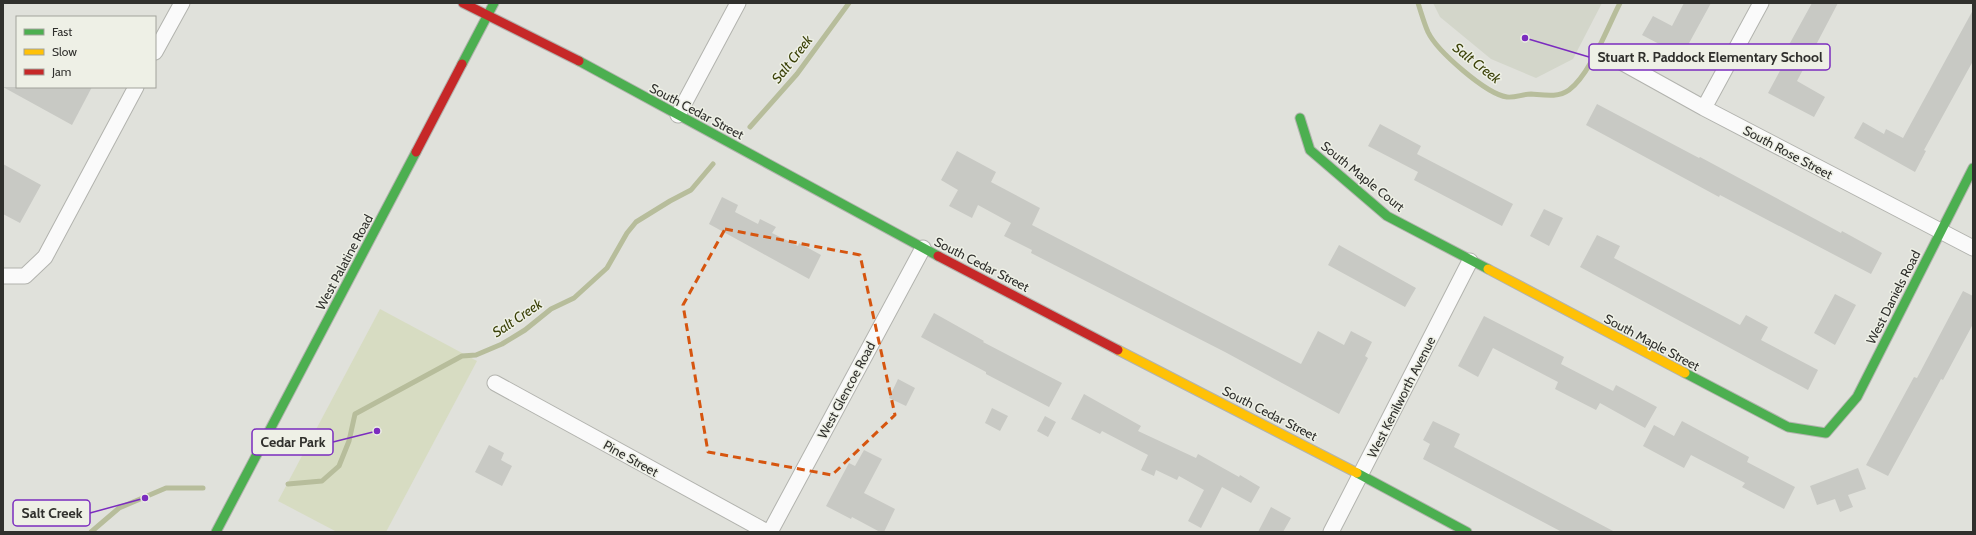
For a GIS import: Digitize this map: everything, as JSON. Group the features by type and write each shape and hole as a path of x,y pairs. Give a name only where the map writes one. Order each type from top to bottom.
{"street":[{"path":"156,50 182,3"},
{"name":"South Cedar Street","path":"463,3 678,115 923,248 1361,474 1467,532"},
{"name":"West Palatine Road","path":"216,532 494,3"},
{"path":"678,115 738,3"},
{"path":"1704,108 1761,3"},
{"name":"South Rose Street","path":"1605,53 1704,108 1973,248"},
{"path":"3,276 25,276 45,257 135,88"},
{"name":"South Maple Court","path":"1300,118 1310,150 1386,216 1470,261"},
{"name":"West Daniels Road","path":"1826,433 1857,397 1973,168"},
{"name":"West Glencoe Road","path":"770,532 923,248"},
{"name":"South Maple Street","path":"1470,261 1788,428 1826,433"},
{"name":"West Kenilworth Avenue","path":"1330,532 1470,261"},
{"name":"Pine Street","path":"495,383 767,532"}],"highlighted area":[{"path":"725,229 860,255 895,415 832,475 708,452 683,305"}],"shaded area":[{"path":"1433,3 1602,3 1573,59 1536,78 1491,59 1440,17"}],"green space":[{"path":"380,309 477,361 386,532 337,532 278,501"}],"building":[{"path":"1684,3 1711,3 1682,56 1642,35 1653,16 1672,26"},
{"path":"1812,3 1838,3 1797,81 1825,97 1814,117 1768,93 1789,54 1785,52"},
{"path":"1973,10 1973,61 1924,150 1926,151 1915,172 1854,138 1863,122 1884,134 1886,129 1903,138"},
{"path":"3,87 91,88 72,125"},
{"path":"1597,104 1699,158 1700,157 1841,233 1842,231 1882,253 1871,274 1720,195 1719,197 1586,125"},
{"path":"1380,124 1421,146 1417,154 1513,204 1502,226 1414,180 1418,172 1368,146"},
{"path":"957,151 996,172 991,182 1040,208 1032,225 1301,364 1318,331 1344,345 1351,331 1372,342 1365,356 1368,358 1339,414 1225,352 1031,253 1032,250 1004,236 1011,223 978,205 972,218 949,206 958,190 941,180"},
{"path":"3,164 41,185 20,223 3,214"},
{"path":"722,197 738,205 735,212 758,224 760,219 776,227 772,233 798,246 799,243 821,255 809,279 709,224"},
{"path":"1544,209 1563,218 1549,246 1530,236"},
{"path":"1597,235 1620,246 1614,258 1740,325 1746,315 1768,327 1761,340 1818,370 1808,390 1580,267"},
{"path":"1339,245 1416,288 1405,307 1328,265"},
{"path":"1963,291 1973,296 1973,324 1888,476 1866,465 1914,377 1917,378"},
{"path":"1835,294 1856,305 1835,345 1814,333"},
{"path":"934,313 984,341 983,342 1062,383 1049,407 986,374 986,372 921,337"},
{"path":"1484,316 1564,357 1561,364 1613,391 1616,385 1657,407 1645,428 1600,403 1596,410 1555,389 1558,382 1493,348 1478,377 1458,366"},
{"path":"898,379 915,388 906,406 889,398"},
{"path":"1084,394 1141,426 1138,431 1196,458 1198,454 1260,487 1251,503 1222,487 1201,528 1188,521 1204,490 1179,476 1177,480 1156,470 1154,476 1141,470 1148,455 1102,431 1100,434 1071,419"},
{"path":"992,408 1008,416 1000,431 985,423"},
{"path":"1045,416 1056,422 1048,437 1037,431"},
{"path":"1433,421 1460,434 1454,447 1615,532 1562,532 1423,459 1430,444 1423,440"},
{"path":"1682,421 1749,457 1747,462 1795,487 1784,509 1742,487 1745,483 1691,455 1684,468 1643,446 1654,425 1674,436"},
{"path":"489,445 504,453 501,460 512,466 502,486 475,472"},
{"path":"864,450 882,459 864,493 895,509 884,532 880,532 852,517 851,519 826,506 849,463 855,466"},
{"path":"1858,468 1866,489 1848,495 1853,507 1840,512 1835,499 1817,505 1810,486"},
{"path":"1271,507 1291,518 1283,532 1258,532"}],"waterway":[{"name":"Salt Creek","path":"750,127 797,74 849,3"},
{"name":"Salt Creek","path":"1418,3 1428,32 1441,50 1475,80 1498,94 1507,97 1531,94 1556,95 1565,93 1569,90 1577,83 1591,62 1620,3"},
{"name":"Salt Creek","path":"288,484 322,481 339,466 349,441 355,414 462,356 476,355 502,344 525,330 551,309 574,298 607,268 627,233 636,222 691,190 713,164"},
{"name":"Salt Creek","path":"91,532 119,508 166,488 203,488"}],"traffic: fast":[{"path":"462,64 494,3"},
{"path":"579,61 938,256"},
{"path":"1300,118 1310,150 1387,216 1488,269"},
{"path":"216,532 416,152"},
{"path":"1685,373 1788,427 1826,433 1857,397 1973,168"},
{"path":"1357,473 1467,532"}],"traffic: slow":[{"path":"1488,269 1685,373"},
{"path":"1118,350 1357,473"}],"traffic: jam":[{"path":"463,3 579,61"},
{"path":"416,152 462,64"},
{"path":"938,256 1118,350"}],"place":[{"name":"Stuart R. Paddock Elementary School","path":"1525,38"},
{"name":"Cedar Park","path":"377,431"},
{"name":"Salt Creek","path":"145,498"}]}
